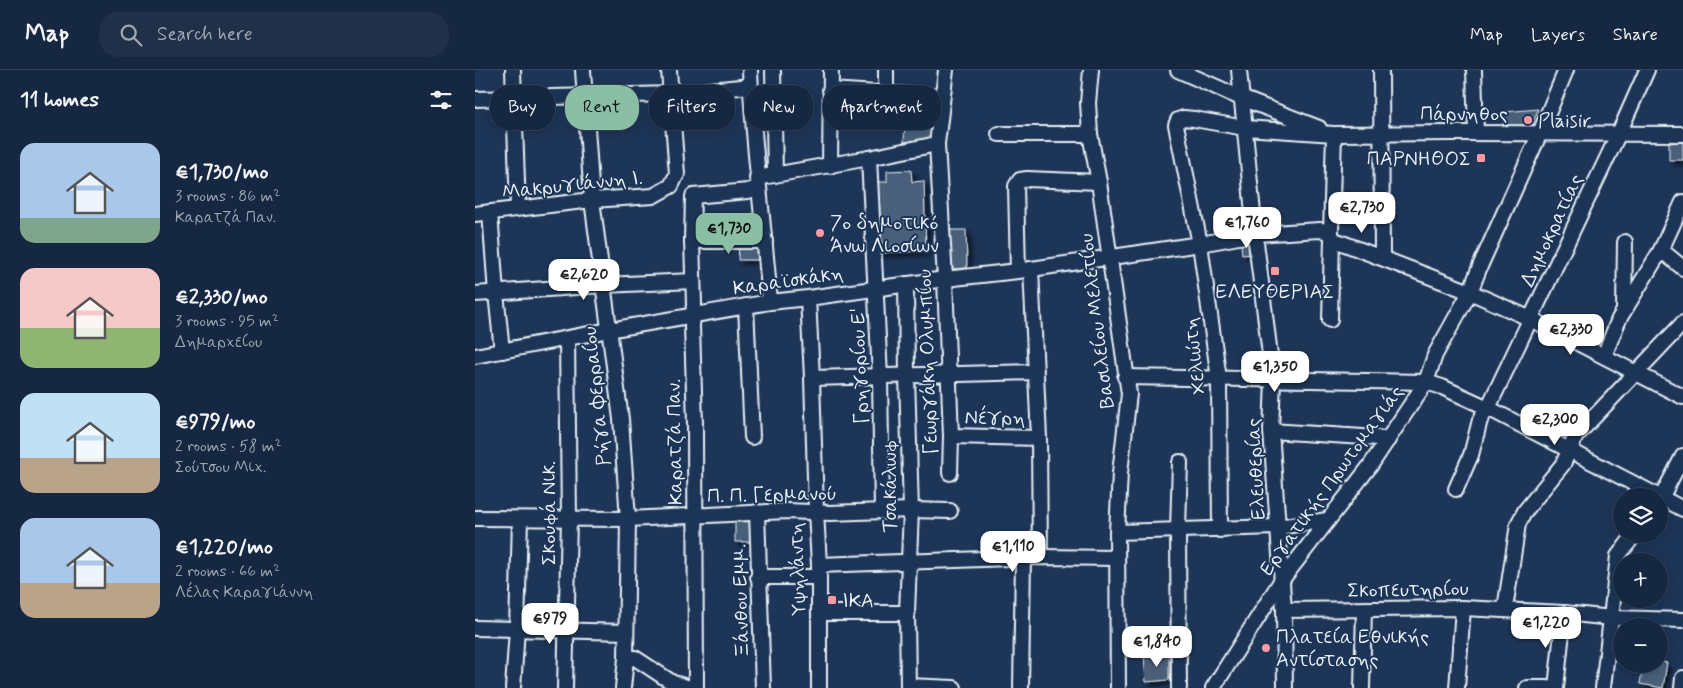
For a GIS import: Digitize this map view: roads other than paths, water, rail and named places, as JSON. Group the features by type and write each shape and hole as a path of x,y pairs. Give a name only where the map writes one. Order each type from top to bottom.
{"street":[{"path":"513,70 514,85"},
{"name":"Ρήγα Φερραίου","path":"583,70 584,85"},
{"path":"669,70 671,85"},
{"path":"750,70 751,85"},
{"path":"773,70 775,174"},
{"path":"830,85 831,70"},
{"path":"886,70 886,85"},
{"name":"Γεωργάκη Ολυμπίου","path":"941,97 945,70"},
{"name":"Βασιλείου Μελετίου","path":"1091,70 1088,103 1090,134 1099,182 1125,377 1129,394 1120,474 1117,532 1118,688"},
{"path":"1178,70 1241,98 1334,134 1330,320"},
{"name":"Ελευθερίας","path":"1239,70 1255,234 1273,379 1271,431 1284,610 1285,688"},
{"path":"1381,70 1382,257"},
{"path":"1475,70 1476,133"},
{"name":"Εργατικής Πρωτομαγιάς","path":"1213,688 1281,580 1370,466 1426,382 1435,355 1470,292 1566,70"},
{"name":"Δημοκρατίας","path":"1456,489 1471,455 1480,420 1488,408 1531,319 1647,70"},
{"path":"475,99 490,98"},
{"name":"Πάρνηθος","path":"1178,120 1185,118 1245,128 1334,134 1683,134"},
{"name":"Χελιώτη","path":"1178,120 1176,125 1200,244 1219,379 1220,530"},
{"path":"516,130 518,208"},
{"name":"Ρήγα Φερραίου","path":"587,130 592,200 621,419 628,519 626,658 623,688"},
{"name":"Μακρυγιάννη Ι.","path":"475,214 592,200 653,196 671,186 677,174 674,130"},
{"path":"754,130 757,183 771,302"},
{"path":"830,130 830,166"},
{"name":"Γεωργάκη Ολυμπίου","path":"938,130 937,144 945,279 951,436 950,473"},
{"path":"999,134 1090,134"},
{"path":"757,183 775,174 830,166 937,144"},
{"name":"Γρηγορίου Ε'","path":"869,158 880,377 882,512"},
{"path":"1040,557 1039,438 1035,372 1016,186 1020,180 1027,179 1099,182"},
{"name":"Καρατζά Παν.","path":"695,688 692,326 693,196 748,191 757,183"},
{"path":"1604,356 1619,319 1661,250 1683,202"},
{"path":"490,212 502,351"},
{"name":"Καραϊσκάκη","path":"475,356 609,330 771,302 1025,270 1255,234 1320,230 1531,319 1683,397"},
{"path":"692,241 765,241"},
{"path":"1624,311 1625,242"},
{"path":"1661,250 1683,268"},
{"path":"475,294 693,281"},
{"name":"Τσακάλωφ","path":"906,284 911,510 907,613 908,687"},
{"name":"Υψηλάντη","path":"808,298 813,378 819,571 819,688"},
{"path":"746,306 752,437"},
{"path":"1505,610 1518,524 1525,511 1563,464 1576,436 1683,322"},
{"name":"Σκουφά Νικ.","path":"565,688 569,519 567,339"},
{"path":"813,378 1035,372"},
{"path":"1125,377 1426,382 1442,387 1488,408 1569,449 1639,488"},
{"path":"1271,431 1388,440"},
{"name":"Νέγρη","path":"951,436 1039,438"},
{"path":"1667,488 1683,456"},
{"path":"1179,462 1179,688"},
{"path":"1668,503 1683,509"},
{"name":"Π. Π. Γερμανού","path":"475,518 628,519 757,512 950,511"},
{"name":"Ξάνθου Εμμ.","path":"757,512 763,688"},
{"path":"513,688 517,629 520,519"},
{"path":"1117,532 1277,527 1328,520"},
{"path":"1603,688 1618,556 1628,543"},
{"path":"758,577 908,562 1040,557 1117,558"},
{"path":"1021,688 1023,558"},
{"path":"1457,688 1463,608"},
{"name":"Σκοπευτηρίου","path":"1284,610 1463,608 1565,613 1612,618 1683,620"},
{"path":"1362,688 1364,610"},
{"path":"819,612 907,613"},
{"path":"1556,688 1565,613"},
{"path":"475,628 626,632"},
{"path":"626,658 635,658 673,686 690,688"},
{"path":"1682,688 1683,678"},
{"path":"908,687 954,688"},
{"path":"1527,687 1547,688"}],"place":[{"name":"Plaisir","path":"1528,120"},
{"name":"ΠΑΡΝΗΘΟΣ","path":"1481,158"},
{"name":"7ο δημοτικό Άνω Λιοσίων","path":"820,233"},
{"name":"ΕΛΕΥΘΕΡΙΑΣ","path":"1275,271"},
{"name":"ΙΚΑ","path":"832,600"},
{"name":"Πλατεία Εθνικής Αντίστασης","path":"1266,648"}]}
